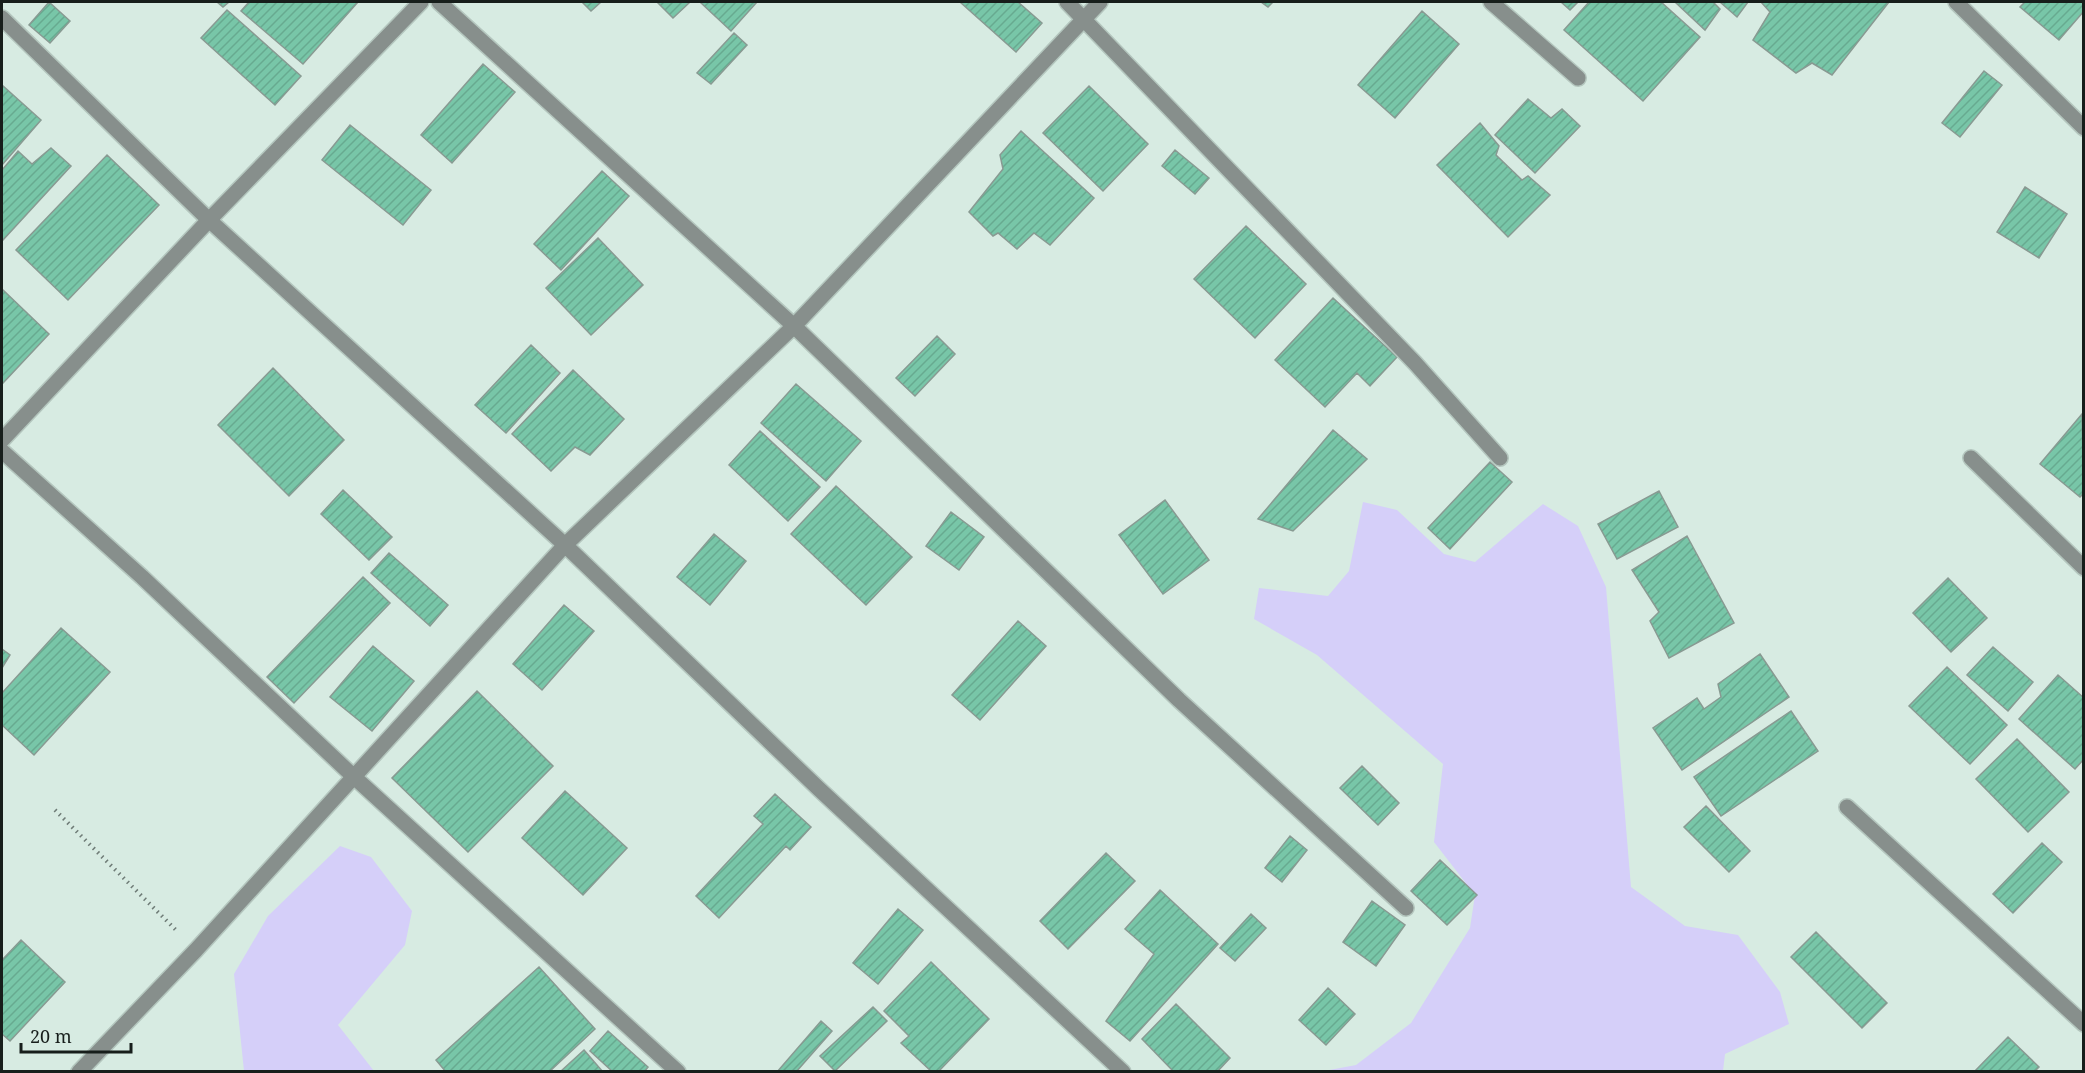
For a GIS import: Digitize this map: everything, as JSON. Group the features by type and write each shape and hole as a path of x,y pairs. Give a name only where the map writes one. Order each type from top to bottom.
{"street":[{"path":"2,440 209,220 422,2"},
{"path":"439,2 794,326 1179,700 1406,908"},
{"path":"1067,2 1085,18 1399,346 1500,458"},
{"path":"79,1071 196,950 565,545 794,326 1100,2"},
{"path":"1491,2 1578,78"},
{"path":"1956,2 2084,128"},
{"path":"2,18 209,220 565,545 819,789 1124,1071"},
{"path":"2,452 142,577 353,776 678,1071"},
{"path":"1971,458 2084,568"},
{"path":"1847,807 2084,1024"}],"path":[{"path":"55,810 196,950"}],"shaded area":[{"path":"1363,502 1397,510 1444,554 1475,562 1543,504 1578,526 1606,587 1631,887 1685,926 1738,935 1780,992 1789,1024 1725,1054 1723,1071 1324,1071 1356,1065 1411,1023 1470,928 1475,895 1434,842 1443,764 1317,655 1254,619 1259,588 1328,596 1349,571"},
{"path":"340,846 371,857 412,911 405,945 338,1025 374,1071 244,1071 234,974 268,916"}],"building":[{"path":"49,2 70,21 50,43 29,25"},
{"path":"217,2 229,2 223,7"},
{"path":"249,2 358,2 303,64 241,11"},
{"path":"582,2 601,2 591,11"},
{"path":"657,2 690,2 673,18"},
{"path":"700,2 757,2 731,31"},
{"path":"960,2 1018,2 1042,23 1016,52"},
{"path":"1261,2 1273,2 1268,7"},
{"path":"1561,2 1578,2 1570,10"},
{"path":"1589,2 1661,2 1700,37 1643,101 1564,30"},
{"path":"1675,2 1713,2 1720,9 1705,30"},
{"path":"1720,2 1748,2 1737,17"},
{"path":"1761,2 1889,2 1832,75 1812,63 1796,73 1753,40 1770,12"},
{"path":"2025,2 2084,2 2084,11 2059,40 2020,7"},
{"path":"227,10 301,76 275,105 201,38"},
{"path":"1422,11 1459,44 1395,118 1358,85"},
{"path":"734,33 747,45 711,84 697,73"},
{"path":"483,64 515,92 452,163 421,135"},
{"path":"1984,71 2002,85 1960,137 1942,123"},
{"path":"2,85 41,120 2,165"},
{"path":"1089,86 1148,144 1103,191 1043,133"},
{"path":"1528,99 1551,118 1562,109 1580,126 1535,173 1495,135"},
{"path":"1480,123 1499,146 1496,155 1522,180 1528,176 1550,195 1508,237 1437,165"},
{"path":"350,125 431,190 403,225 322,160"},
{"path":"1021,131 1094,198 1050,245 1034,233 1017,249 998,233 993,236 969,212 1003,169 1000,155"},
{"path":"51,148 71,166 2,241 2,170 18,151 32,164"},
{"path":"1175,150 1209,178 1195,194 1162,166"},
{"path":"107,155 159,205 68,300 16,250"},
{"path":"602,171 629,196 561,270 534,244"},
{"path":"2025,187 2067,214 2039,258 1997,232"},
{"path":"1246,226 1306,284 1255,338 1194,279"},
{"path":"598,238 643,285 591,335 546,288"},
{"path":"2,289 49,334 2,384"},
{"path":"1333,298 1397,357 1370,386 1357,373 1325,407 1275,360"},
{"path":"937,336 955,354 915,396 896,378"},
{"path":"531,345 560,373 506,433 475,405"},
{"path":"273,368 344,440 289,496 218,425"},
{"path":"573,370 624,419 590,455 575,447 551,471 512,434"},
{"path":"796,384 861,441 826,481 761,423"},
{"path":"2082,414 2084,493 2080,497 2040,464"},
{"path":"1333,430 1367,459 1293,531 1258,519"},
{"path":"760,431 820,487 788,521 729,465"},
{"path":"1490,462 1512,482 1450,549 1428,528"},
{"path":"836,486 912,557 866,605 791,534"},
{"path":"343,490 392,537 369,560 321,514"},
{"path":"1659,491 1678,527 1617,559 1598,524"},
{"path":"1165,500 1209,560 1163,594 1119,535"},
{"path":"951,512 984,537 959,570 926,546"},
{"path":"714,534 746,561 710,605 677,577"},
{"path":"1687,536 1734,623 1669,658 1650,621 1659,612 1632,570"},
{"path":"389,553 448,605 430,626 371,573"},
{"path":"363,577 390,603 294,703 267,677"},
{"path":"1948,578 1987,618 1951,652 1913,613"},
{"path":"564,605 594,631 542,690 513,664"},
{"path":"1018,621 1046,646 980,720 952,695"},
{"path":"61,628 110,672 34,755 2,725 2,693"},
{"path":"373,646 414,681 372,731 330,697"},
{"path":"1993,647 2033,682 2008,711 1967,675"},
{"path":"2,649 10,655 2,668"},
{"path":"1760,654 1789,697 1682,770 1653,728 1697,698 1704,709 1721,697 1718,684"},
{"path":"1947,667 2007,725 1970,764 1909,706"},
{"path":"2058,675 2084,698 2084,759 2075,769 2019,719"},
{"path":"477,691 553,766 468,852 392,778"},
{"path":"1791,711 1818,751 1721,816 1694,777"},
{"path":"2017,739 2069,792 2028,832 1976,779"},
{"path":"1362,766 1399,803 1378,825 1340,788"},
{"path":"565,791 627,848 583,895 522,838"},
{"path":"775,794 811,827 790,850 786,846 719,918 696,896 763,824 754,816"},
{"path":"1706,806 1750,851 1729,872 1684,827"},
{"path":"1290,836 1307,850 1282,882 1265,868"},
{"path":"2042,843 2062,862 2013,913 1993,894"},
{"path":"1106,853 1135,881 1068,949 1040,921"},
{"path":"1440,860 1477,895 1447,925 1411,891"},
{"path":"1160,890 1218,944 1130,1041 1106,1021 1154,954 1125,929"},
{"path":"1372,901 1405,925 1376,966 1343,942"},
{"path":"898,909 923,930 878,984 853,963"},
{"path":"1251,914 1266,928 1235,961 1220,948"},
{"path":"1816,932 1887,1003 1862,1028 1791,957"},
{"path":"21,940 65,982 10,1041 2,1034 2,960"},
{"path":"931,962 989,1019 938,1072 932,1072 901,1043 909,1036 884,1011"},
{"path":"539,967 595,1029 549,1072 446,1072 436,1060"},
{"path":"1328,988 1355,1014 1326,1045 1299,1020"},
{"path":"1176,1004 1230,1058 1217,1072 1174,1072 1142,1039"},
{"path":"873,1007 887,1021 835,1071 820,1056"},
{"path":"821,1021 832,1031 796,1072 777,1072"},
{"path":"608,1031 648,1067 644,1072 613,1072 590,1051"},
{"path":"2008,1037 2039,1067 2034,1072 1974,1072"},
{"path":"584,1050 603,1072 560,1072"}]}
